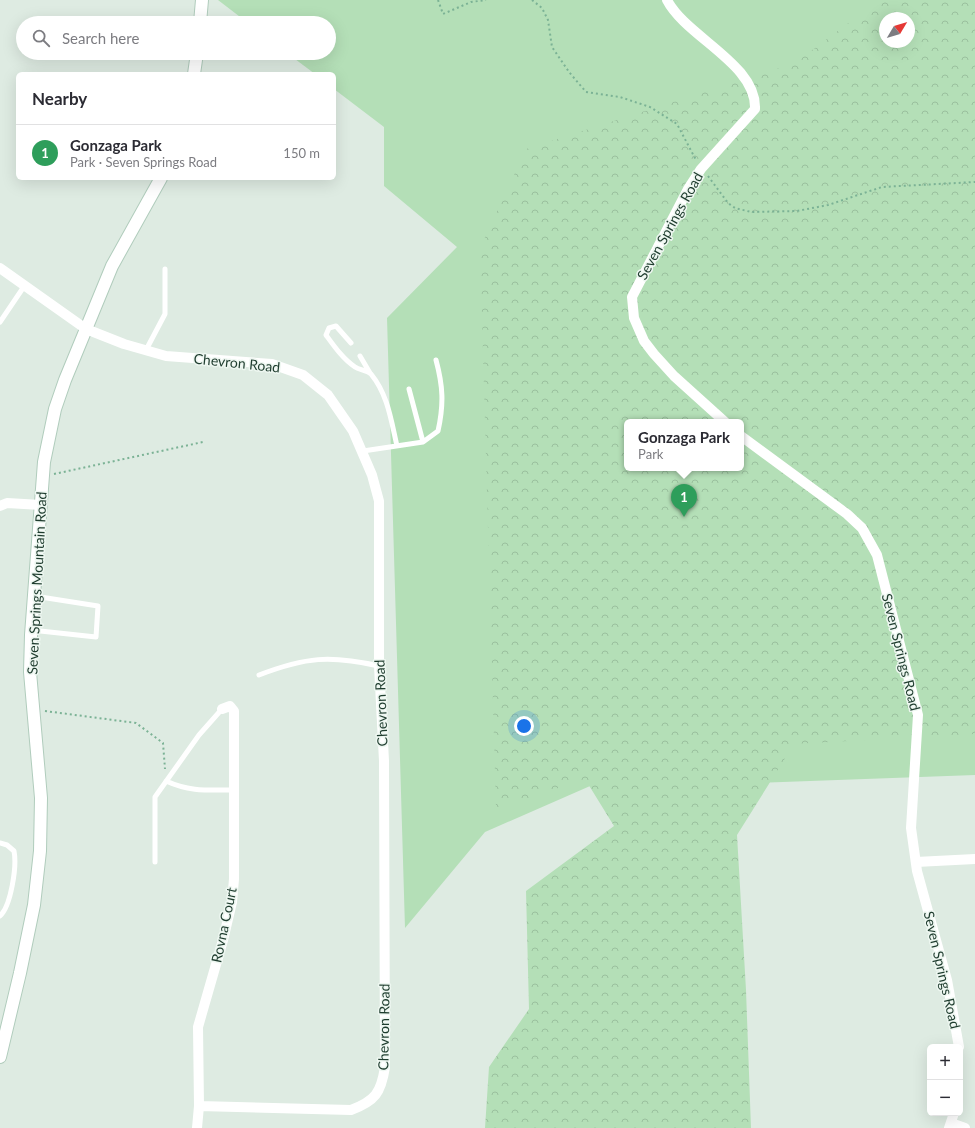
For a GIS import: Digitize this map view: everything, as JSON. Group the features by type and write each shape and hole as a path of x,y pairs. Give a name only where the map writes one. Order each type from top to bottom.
{"street":[{"path":"201,16 202,0"},
{"name":"Seven Springs Road","path":"667,0 673,12 730,61 747,80 755,109 710,158 688,189 634,291 634,318 644,341 654,354 674,376 722,419"},
{"path":"194,72 196,60"},
{"name":"Seven Springs Mountain Road","path":"0,1057 20,973 32,913 40,851 41,798 30,672 44,462 55,409 86,329 112,266 160,180"},
{"name":"Chevron Road","path":"0,268 86,329 145,351 166,356 272,364 297,372 328,395 353,431 363,451 379,500 379,666 384,761 385,1067 382,1087 368,1102 351,1110 199,1106"},
{"name":"Seven Springs Road","path":"744,438 847,514 862,528 877,555 918,715 911,828 916,862 947,980 958,1044"},
{"path":"0,506 6,503 41,505"},
{"name":"Rovna Court","path":"197,1128 199,1106 198,1027 223,940 232,902 234,711 230,706 222,709"},
{"path":"916,862 975,859"},
{"path":"951,1121 965,1128"}],"lane":[{"path":"145,351 165,314 165,269"},
{"path":"0,322 25,285"},
{"path":"351,342 336,326 329,328 326,335 337,349 357,368 370,373"},
{"path":"360,356 387,400 397,446"},
{"path":"363,451 423,442 438,431 442,411 442,381 436,360"},
{"path":"409,389 423,442"},
{"path":"32,630 96,637 98,606 34,596"},
{"path":"259,675 304,660 346,660 379,666"},
{"path":"155,862 155,797 199,735 222,709"},
{"path":"166,781 182,788 201,791 234,790"},
{"path":"0,843 7,845 14,851 16,862 7,905 0,916"}],"path":[{"path":"438,0 443,14 471,2 486,0"},
{"path":"43,476 203,442"},
{"path":"34,708 51,713 136,723 163,743 166,781"}],"green space":[{"path":"218,0 975,0 975,775 758,783 750,716 485,832 405,928 387,318 457,247 384,186 384,127 336,91 336,72 312,72 296,60 336,60 336,16 239,16"},
{"path":"879,0 975,0 975,734 794,744 737,835 746,990 751,1128 485,1128 489,1067 529,1009 526,891 614,826 585,779 496,809 480,248 526,149 795,63"}],"place":[{"name":"Gonzaga Park","path":"684,517"}]}
